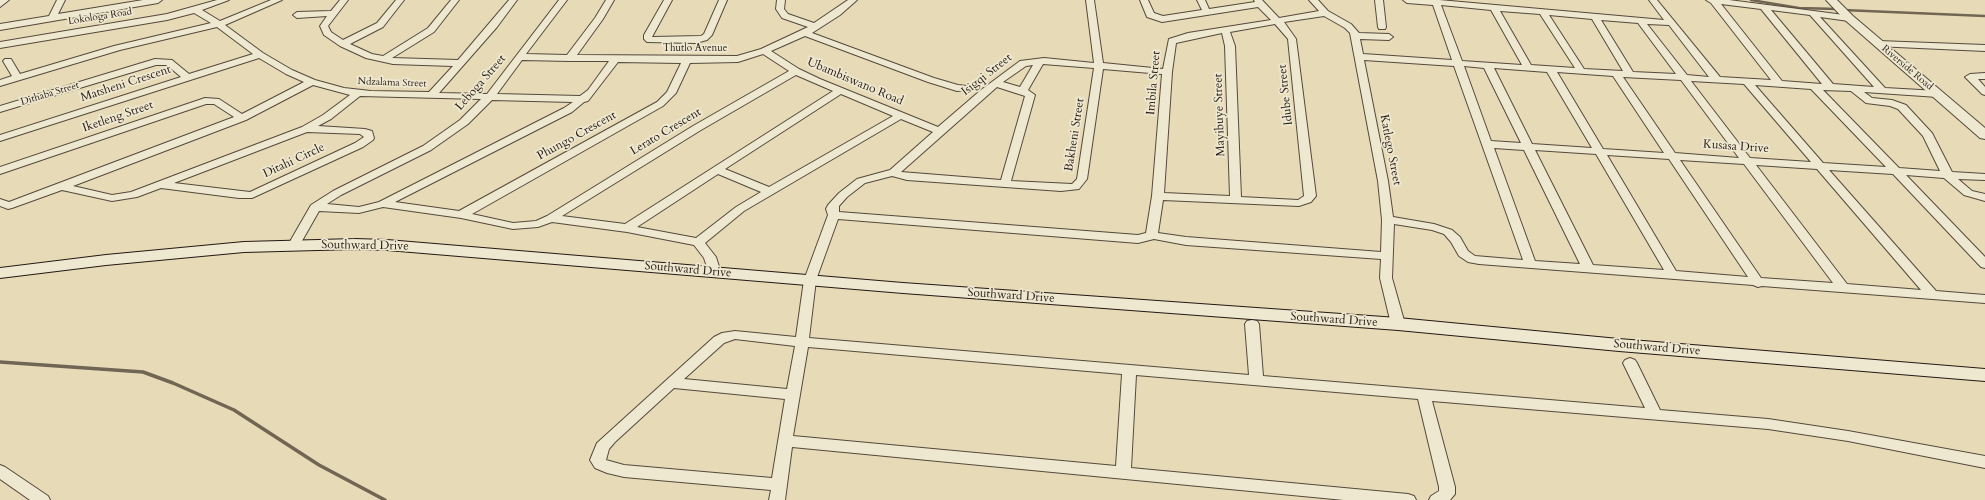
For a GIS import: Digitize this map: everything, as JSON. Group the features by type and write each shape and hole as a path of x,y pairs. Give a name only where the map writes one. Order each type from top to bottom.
{"main road":[{"name":"Southward Drive","path":"0,273 166,253 294,245 355,244 421,247 715,273 1398,324 1619,346 1985,375"}],"street":[{"path":"0,4 5,0"},
{"path":"52,18 61,0"},
{"path":"0,27 123,3 158,0"},
{"name":"Lokologa Road","path":"0,45 195,10 225,0"},
{"path":"0,83 124,46 219,24 278,0"},
{"path":"344,0 326,22 324,29 343,44 364,54 383,60 406,63 460,63"},
{"path":"343,44 380,25 400,0"},
{"path":"383,60 431,30 455,0"},
{"path":"432,95 494,25 513,0"},
{"name":"Leboga Street","path":"315,208 337,193 427,148 447,136 464,122 490,96 563,0"},
{"path":"570,58 599,19 610,0"},
{"path":"668,0 648,35 648,39 660,41 700,40 708,35 723,0"},
{"path":"781,0 780,9 785,16 816,27"},
{"name":"Thutlo Avenue","path":"520,57 729,60 764,51 805,33 837,13 853,0"},
{"name":"Bakheni Street","path":"894,172 898,175 907,177 1061,188 1075,187 1079,184 1099,67 1090,0"},
{"path":"1144,0 1150,15 1157,18 1207,14 1259,2"},
{"path":"1201,0 1207,14"},
{"path":"1313,0 1324,12 1348,26 1354,32 1355,36 1389,37"},
{"path":"1378,0 1382,27"},
{"path":"1407,0 1671,23"},
{"path":"1653,0 1717,80"},
{"path":"1712,0 1813,14 1846,15"},
{"path":"1712,0 1779,84"},
{"name":"Idube Street","path":"1236,201 1299,203 1307,200 1310,191 1292,39 1285,28 1259,2"},
{"path":"1435,2 1530,263"},
{"name":"Riverside Road","path":"1832,2 1878,44 1985,135"},
{"path":"1764,7 1830,87"},
{"path":"1494,8 1529,69"},
{"name":"Ndzalama Street","path":"195,10 219,24 260,54 289,72 312,82 358,94 490,96"},
{"name":"Imbila Street","path":"1152,235 1158,196 1167,72 1172,41 1188,36 1324,12"},
{"path":"1544,12 1582,72"},
{"path":"297,15 333,13"},
{"path":"1813,14 1884,90"},
{"path":"1595,16 1630,75"},
{"path":"1640,20 1844,289"},
{"name":"Mayibuye Street","path":"1226,30 1230,46 1236,201"},
{"path":"805,33 930,80 957,88 964,88"},
{"name":"Katlego Street","path":"1355,36 1384,182 1388,220 1385,256 1386,278 1398,324"},
{"path":"1878,44 1985,48"},
{"name":"Ubambiswano Road","path":"764,51 796,71 898,116 939,131"},
{"name":"Matsheni Crescent","path":"0,138 260,54"},
{"path":"294,245 315,208 364,210 383,204 558,115 585,99 599,84 616,58"},
{"path":"1359,58 1938,94"},
{"name":"Phungo Crescent","path":"461,215 660,104 671,93 688,60"},
{"path":"8,61 18,78"},
{"path":"1023,91 1040,61"},
{"name":"Isigqi Street","path":"894,172 939,131 1018,65 1040,61 1167,72"},
{"name":"Dithaba Street","path":"0,109 155,62 169,62 188,78"},
{"path":"1488,66 1589,269"},
{"path":"1551,70 1673,276"},
{"name":"Lerato Crescent","path":"383,204 461,215 483,221 522,226 538,224 551,218 690,132 796,71"},
{"path":"1616,74 1670,156 1758,283"},
{"path":"1985,76 1970,77 1985,92"},
{"path":"3,206 242,118 312,82"},
{"path":"1747,82 1932,295"},
{"path":"996,83 1028,93 1030,98 1005,184"},
{"path":"1814,86 1985,264"},
{"path":"1854,89 1869,101 1902,107 1928,136 1948,175 1968,193 1985,198"},
{"path":"627,228 840,91"},
{"name":"Ditahi Circle","path":"59,186 118,198 133,195 306,129 333,113 358,94"},
{"path":"490,96 585,99"},
{"name":"Iketleng Street","path":"0,171 205,101 216,101 242,118"},
{"path":"698,242 724,220 769,191 898,116"},
{"name":"Ditahi Circle","path":"160,185 252,195 359,145 369,138 368,133 360,131 306,129"},
{"name":"Kusasa Drive","path":"1486,144 1985,177"},
{"path":"717,170 769,191"},
{"path":"894,172 868,178 856,185 834,205 832,209 834,215 810,280 802,342 785,441 778,493 624,471 600,464 600,453 610,438 719,340 727,336 745,335 802,342 1768,424 1848,436 1985,462"},
{"path":"1158,196 1236,201"},
{"path":"834,215 1138,239 1148,238 1152,235 1186,241 1385,256"},
{"path":"551,218 627,228 698,242 710,257 715,273"},
{"path":"1388,220 1448,232 1456,240 1463,253 1472,259 1758,283 1985,299"},
{"path":"1252,324 1256,381"},
{"path":"1630,363 1656,415"},
{"path":"1123,473 1129,370"},
{"path":"672,383 793,396"},
{"path":"1424,395 1448,487 1447,494 1443,498 1436,500"},
{"path":"785,441 1408,500"},
{"path":"0,471 42,500"}],"waterway":[{"path":"1751,0 1799,8 1837,9"},
{"path":"1843,10 1985,16"},
{"path":"0,362 143,372 173,383 234,410 319,465 385,500"}]}
